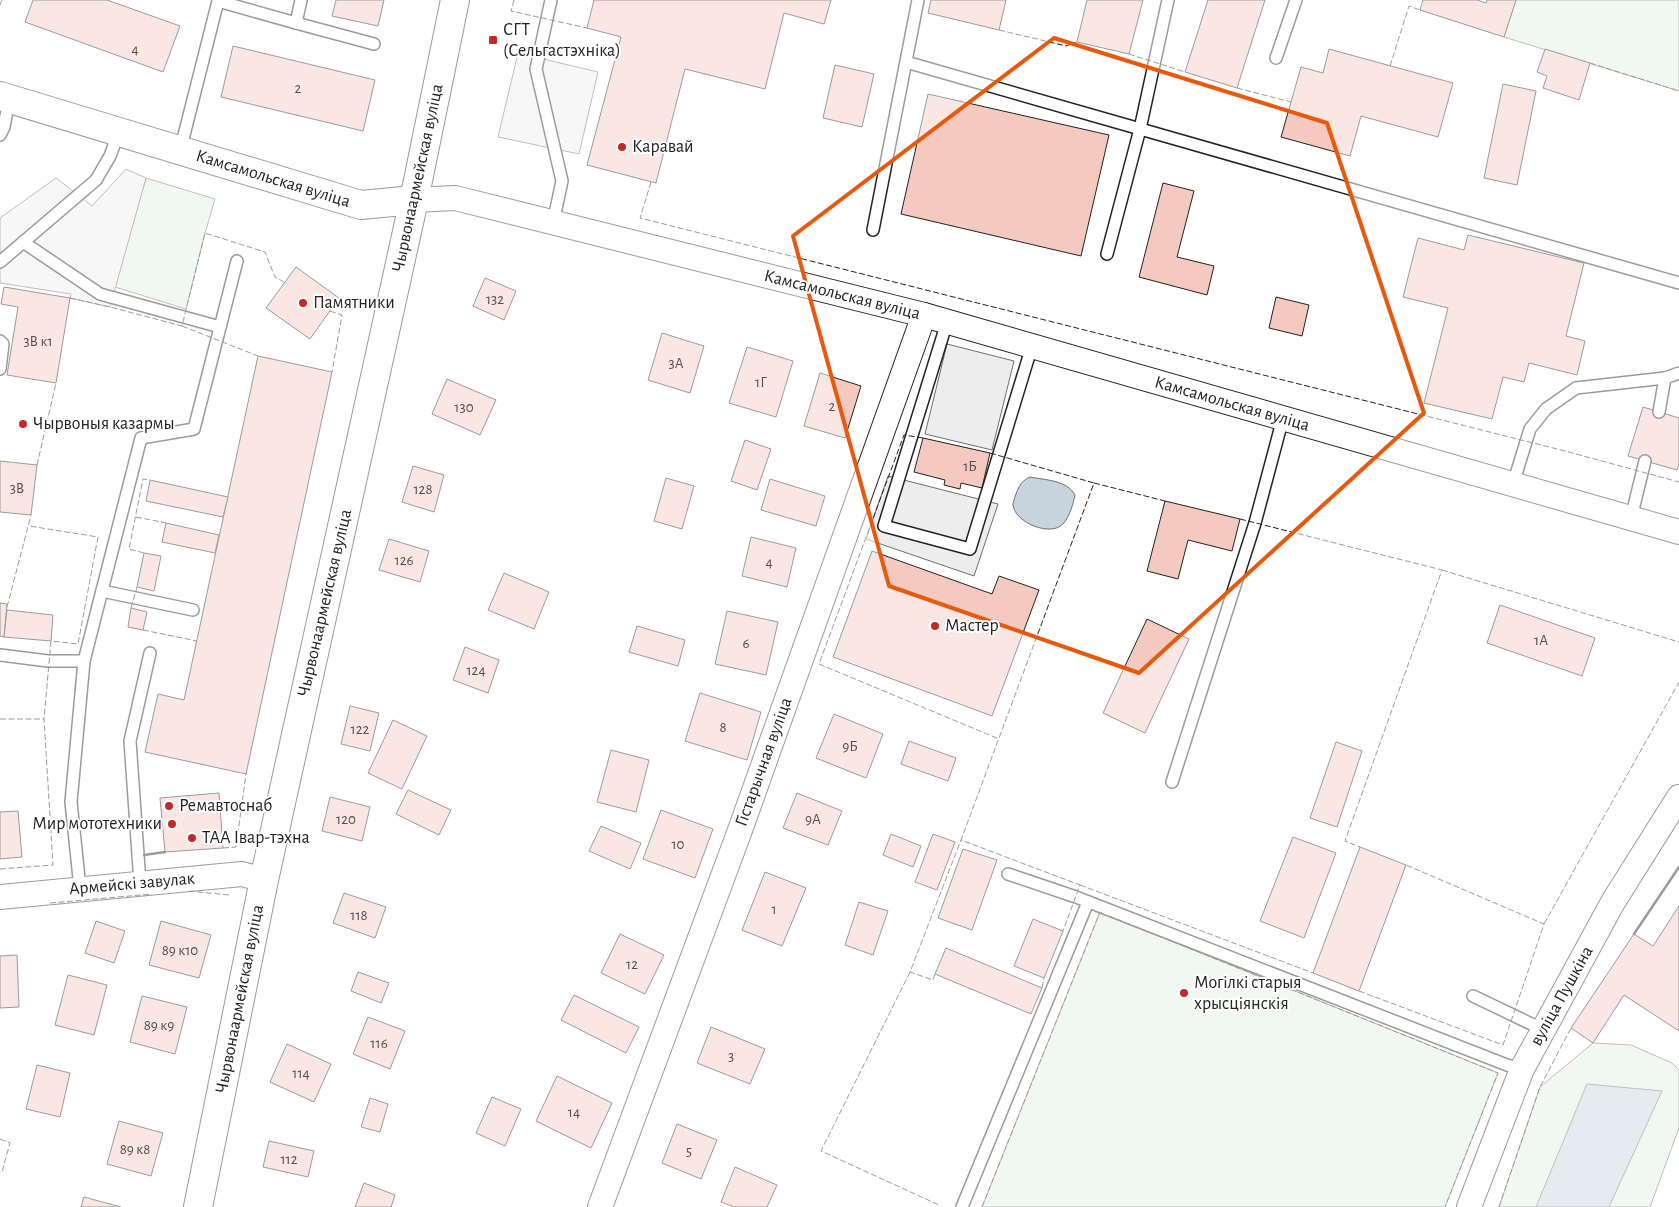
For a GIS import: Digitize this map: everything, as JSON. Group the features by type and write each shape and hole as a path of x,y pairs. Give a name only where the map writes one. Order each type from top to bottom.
{"main road":[{"name":"Чырвонаармейская вуліца","path":"198,1207 264,880 414,200 455,0"},
{"name":"Камсамольская вуліца","path":"4,98 361,205 414,200"}],"street":[{"name":"Камсамольская вуліца","path":"414,200 455,198 924,315 1679,532"},
{"name":"Гістарычная вуліца","path":"600,1207 739,833 924,315"},
{"name":"вуліца Пушкіна","path":"1469,1207 1522,1069 1613,902 1679,797"},
{"name":"Армейскі завулак","path":"0,896 242,874 264,880"}],"lane":[{"path":"296,23 301,0"},
{"path":"551,0 536,68 562,181 553,223"},
{"path":"873,230 918,0"},
{"path":"1107,254 1140,129 1168,0"},
{"path":"1276,58 1296,0"},
{"path":"180,151 216,1 374,44"},
{"path":"906,62 1679,283"},
{"path":"0,135 4,126 4,98"},
{"path":"0,262 96,180 110,156 119,132"},
{"path":"23,242 100,294 220,327"},
{"path":"80,888 71,802 84,661 141,438 194,429 237,261"},
{"path":"947,322 884,526 970,549 1032,346"},
{"path":"0,341 3,344 0,369"},
{"path":"1513,484 1530,429 1546,409 1576,388 1665,378 1679,373"},
{"path":"1659,412 1665,378"},
{"path":"1172,782 1254,522 1283,418"},
{"path":"1631,518 1645,461"},
{"path":"102,591 193,610"},
{"path":"140,883 130,741 150,653"},
{"path":"0,655 48,661 84,661"},
{"path":"1008,874 1088,902 1507,1065 1522,1069"},
{"path":"962,1207 1088,902"},
{"path":"1473,996 1544,1030"}],"highlighted area":[{"path":"1054,38 1327,123 1424,413 1139,673 889,586 793,236"}],"green space":[{"path":"1516,0 1679,0 1679,91 1504,37"},
{"path":"146,178 215,199 186,309 115,287"},
{"name":"Могілкі старыя хрысціянскія","path":"1100,912 1498,1073 1445,1207 982,1207"},
{"path":"1593,1043 1631,1045 1672,1063 1679,1070 1679,1128 1650,1207 1499,1207 1540,1087"}],"shaded area":[{"path":"518,53 598,72 579,154 498,137"},
{"path":"126,169 146,178 110,307 70,298 71,294 0,283 0,218 56,178 92,206"},
{"path":"947,344 1014,361 992,450 925,434"},
{"path":"888,476 998,504 974,576 866,539"},
{"path":"1030,477 1049,480 1067,486 1075,495 1068,517 1057,528 1050,529 1034,526 1015,512 1013,504 1017,491 1023,481"},
{"path":"1587,1084 1662,1091 1609,1207 1536,1207"}],"building":[{"path":"33,0 107,0 180,26 163,72 25,22"},
{"path":"336,0 384,0 378,26 332,16"},
{"path":"594,0 831,0 824,24 784,13 765,89 685,69 656,183 587,165 621,37 587,28"},
{"path":"931,0 1006,0 999,30 928,13"},
{"path":"1087,0 1143,0 1129,54 1077,42"},
{"path":"1208,0 1265,0 1237,88 1185,72"},
{"path":"1423,0 1477,0 1486,3 1487,0 1516,0 1504,37 1420,10"},
{"path":"233,46 375,80 363,131 221,97"},
{"path":"1329,49 1453,83 1438,137 1361,116 1350,156 1281,137 1301,67 1323,73"},
{"path":"1545,49 1590,63 1579,100 1543,88 1547,76 1537,72"},
{"path":"835,65 874,74 862,127 823,118"},
{"path":"1503,84 1536,91 1517,185 1484,178"},
{"path":"928,94 1109,135 1081,256 901,214"},
{"path":"1163,183 1194,191 1177,257 1214,266 1207,295 1139,277"},
{"path":"1468,235 1584,263 1566,336 1585,341 1577,375 1529,363 1524,382 1503,377 1492,419 1424,403 1448,308 1403,297 1418,238 1464,250"},
{"name":"Памятники","path":"296,267 339,298 310,339 266,308"},
{"path":"485,278 516,291 504,320 473,306"},
{"path":"4,287 70,298 56,383 7,375 18,307 1,304"},
{"path":"1276,297 1309,305 1302,336 1269,328"},
{"path":"662,333 704,346 690,393 648,380"},
{"path":"747,347 793,361 776,417 729,403"},
{"path":"258,356 332,372 246,774 145,752 158,694 184,700"},
{"path":"820,373 861,386 845,438 804,426"},
{"path":"447,379 496,400 480,435 432,414"},
{"path":"1643,407 1679,418 1679,464 1677,470 1628,456"},
{"path":"923,438 990,453 982,488 961,483 960,489 944,485 945,480 914,472"},
{"path":"745,440 771,449 757,490 731,481"},
{"path":"0,461 37,465 31,515 0,512"},
{"path":"413,466 444,475 434,512 402,502"},
{"path":"666,478 694,486 682,529 654,521"},
{"path":"770,479 825,496 816,526 761,510"},
{"path":"150,480 228,497 223,517 146,501"},
{"path":"1165,501 1240,519 1232,551 1188,540 1178,579 1147,571"},
{"path":"166,523 219,535 215,553 162,542"},
{"path":"751,537 796,548 787,587 742,576"},
{"path":"389,539 429,551 420,582 379,570"},
{"name":"Мастер","path":"872,551 992,594 999,576 1039,590 992,716 833,657"},
{"path":"144,553 161,556 154,591 137,587"},
{"path":"504,573 549,592 534,629 488,610"},
{"path":"0,603 7,604 4,637 0,636"},
{"path":"1500,605 1595,638 1582,676 1487,643"},
{"path":"131,608 147,612 143,630 128,627"},
{"path":"7,610 53,615 51,641 4,637"},
{"path":"727,611 778,622 766,675 715,664"},
{"path":"1147,619 1189,639 1145,733 1103,713"},
{"path":"637,626 685,640 678,666 629,652"},
{"path":"465,647 499,660 488,693 453,680"},
{"path":"700,693 761,712 747,760 685,741"},
{"path":"350,706 379,713 370,751 341,744"},
{"path":"834,714 883,734 866,778 816,758"},
{"path":"393,720 427,736 402,789 368,773"},
{"path":"909,741 956,758 948,781 901,764"},
{"path":"1336,742 1362,751 1337,827 1310,818"},
{"path":"611,750 649,760 636,812 597,802"},
{"path":"408,790 451,810 439,835 396,814"},
{"path":"219,793 223,848 165,852 160,798"},
{"path":"797,793 842,811 828,845 783,828"},
{"path":"330,797 370,807 362,841 322,831"},
{"path":"661,810 713,829 695,878 643,859"},
{"path":"18,811 22,857 0,859 0,812"},
{"path":"601,826 641,843 630,869 589,851"},
{"path":"891,834 921,846 913,867 883,855"},
{"path":"933,834 955,842 937,890 915,882"},
{"path":"1293,837 1336,853 1304,938 1260,921"},
{"path":"1360,847 1406,865 1359,991 1313,973"},
{"path":"963,849 997,860 972,930 938,918"},
{"path":"765,872 806,888 782,946 742,930"},
{"path":"344,893 386,907 375,938 333,923"},
{"path":"859,902 888,911 873,955 845,945"},
{"path":"1679,906 1679,1031 1624,995 1593,1043 1571,1028 1634,934 1653,946"},
{"path":"1033,919 1063,931 1044,978 1014,966"},
{"path":"96,921 125,931 114,963 85,953"},
{"path":"161,921 211,935 199,978 149,965"},
{"path":"620,934 664,955 645,994 601,973"},
{"path":"946,948 1042,988 1031,1014 935,974"},
{"path":"17,955 19,1007 0,1008 0,956"},
{"path":"358,972 389,983 381,1003 351,991"},
{"path":"68,975 107,985 94,1035 55,1025"},
{"path":"574,995 639,1027 626,1053 561,1020"},
{"path":"142,996 187,1007 175,1054 130,1042"},
{"path":"368,1017 405,1031 390,1069 353,1054"},
{"path":"711,1027 765,1049 750,1084 697,1063"},
{"path":"287,1044 331,1064 314,1102 270,1082"},
{"path":"37,1065 70,1073 60,1117 26,1109"},
{"path":"557,1076 612,1103 591,1148 536,1121"},
{"path":"492,1097 521,1109 505,1146 476,1133"},
{"path":"370,1098 388,1104 380,1132 361,1127"},
{"path":"119,1121 163,1133 151,1176 107,1164"},
{"path":"677,1124 717,1140 701,1179 662,1163"},
{"path":"269,1141 314,1151 308,1177 263,1167"},
{"path":"735,1167 777,1185 767,1207 734,1207 721,1202"},
{"path":"364,1183 395,1195 391,1207 355,1207"},
{"path":"84,1197 121,1207 81,1207"}],"fence":[{"path":"0,5 2,0"},
{"path":"514,0 511,11 587,28"},
{"path":"1390,66 1409,6 1420,10"},
{"path":"999,30 1066,46 1077,42"},
{"path":"1129,54 1185,72"},
{"path":"1590,63 1679,91"},
{"path":"1237,88 1291,102"},
{"path":"651,182 640,218 1565,451 1679,482"},
{"path":"70,298 182,326 205,233 265,252 275,277 284,282"},
{"path":"330,311 342,315 332,372"},
{"path":"182,326 258,356"},
{"path":"37,465 56,383"},
{"path":"923,438 904,435 819,664 999,739"},
{"path":"990,453 1094,483 961,840 1080,885 1063,931"},
{"path":"144,553 129,549 143,479 150,480"},
{"path":"1094,483 1165,501"},
{"path":"7,607 31,515"},
{"path":"136,517 166,523"},
{"path":"1240,519 1442,570 1345,841 1360,847"},
{"path":"0,869 53,865 44,719 51,641 78,644 98,537 29,526"},
{"path":"1442,570 1679,642"},
{"path":"131,608 137,587"},
{"path":"143,630 197,641"},
{"path":"1544,924 1679,682"},
{"path":"0,719 44,719"},
{"path":"223,848 236,847 246,774"},
{"path":"935,974 933,980 910,972 961,840"},
{"path":"1359,991 1503,1045 1544,924 1406,865"},
{"path":"1080,885 1313,973"},
{"path":"189,891 229,895"},
{"path":"50,903 152,894"},
{"path":"982,1207 1100,912 1102,913"},
{"path":"1109,916 1498,1073 1445,1207"},
{"path":"910,972 821,1151 939,1205 938,1207"},
{"path":"1042,988 1044,978"},
{"path":"1499,1207 1540,1087 1571,1028"},
{"path":"0,1139 10,1143 2,1172 0,1172"}],"wall":[{"path":"144,855 165,852"},
{"path":"1634,934 1679,867"}],"place":[{"name":"СГТ (Сельгастэхніка)","path":"493,40"},
{"name":"Каравай","path":"622,147"},
{"name":"Памятники","path":"303,303"},
{"name":"Чырвоныя казармы","path":"23,424"},
{"name":"Мастер","path":"935,626"},
{"name":"Ремавтоснаб","path":"169,806"},
{"name":"Мир мототехники","path":"172,824"},
{"name":"ТАА Івар-тэхна","path":"192,838"},
{"name":"Могілкі старыя хрысціянскія","path":"1184,993"}]}
